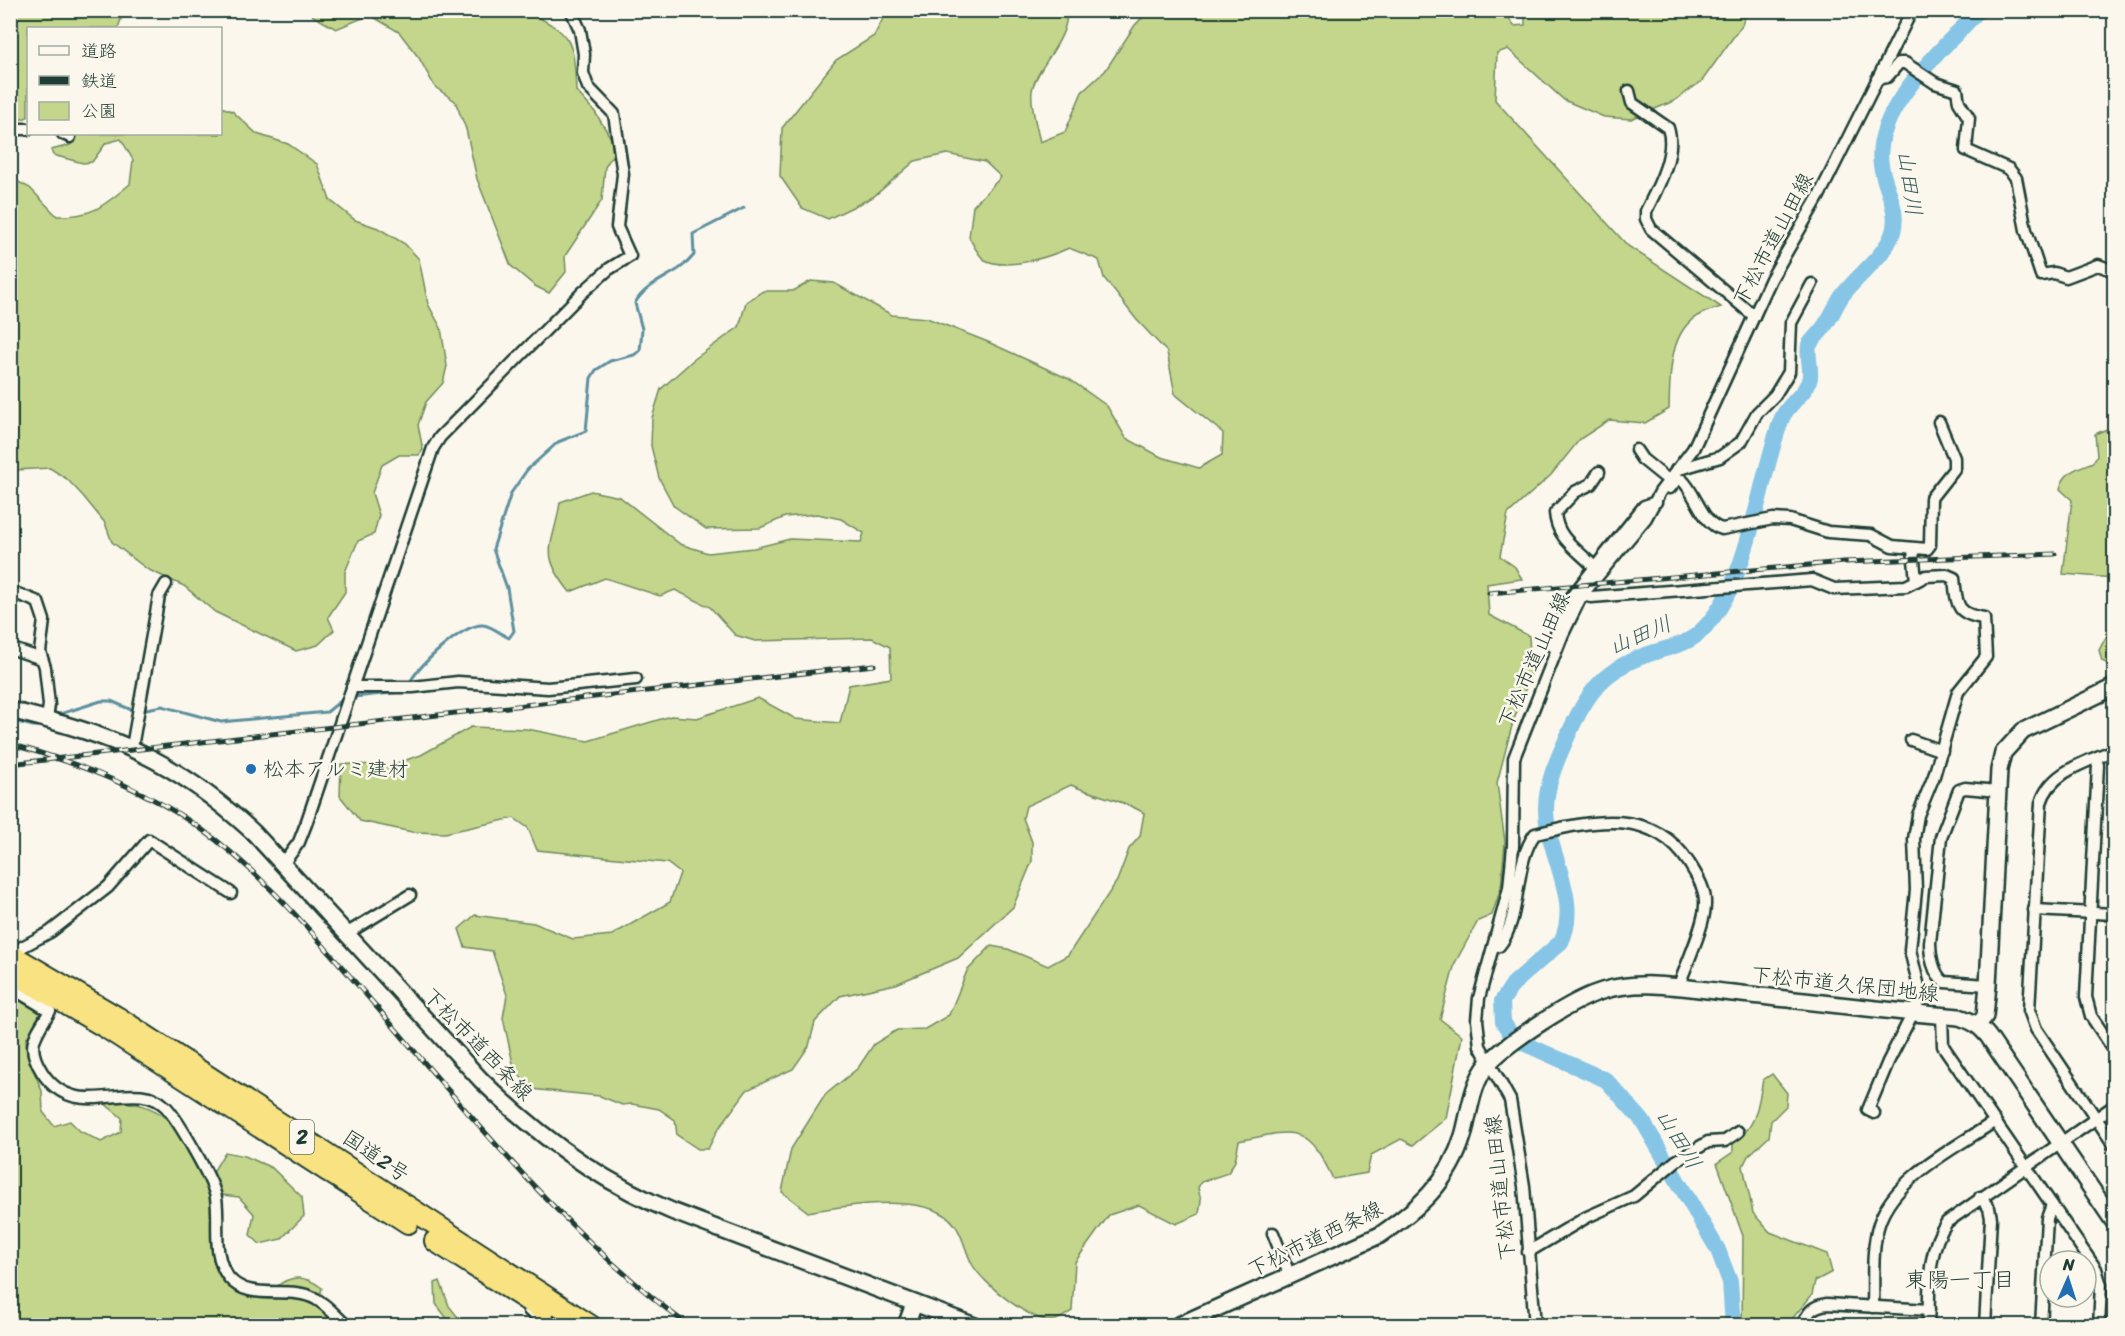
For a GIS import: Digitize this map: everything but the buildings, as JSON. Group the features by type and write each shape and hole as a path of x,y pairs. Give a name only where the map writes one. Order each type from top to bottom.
{"highway":[{"name":"国道2号","path":"11,960 566,1326"},
{"name":"国道2号","path":"11,960 117,1017 591,1326"}],"street":[{"path":"283,864 299,842 433,448 440,437 583,292 609,269 630,256 617,227 623,174 614,114 588,87 583,73 584,54 580,30 571,10"},
{"name":"下松市道山田線","path":"1535,1326 1524,1186 1510,1100 1488,1063 1478,1038 1477,1020 1479,998 1510,880 1514,758 1522,731 1582,595 1646,518 1668,480 1693,449 1754,316 1912,10"},
{"path":"1877,80 1887,77 1899,63 1905,63 1935,83 1957,90 1959,102 1969,118 1966,150 2009,169 2016,178 2026,230 2041,275 2054,273 2066,277 2098,265 2115,272"},
{"path":"1629,91 1632,103 1668,128 1670,133 1667,157 1646,211 1646,219 1651,229 1754,316"},
{"path":"10,129 27,129"},
{"path":"1676,470 1720,458 1735,449 1757,412 1775,396 1789,372 1791,323 1812,284"},
{"path":"1550,668 1550,650 1563,612 1644,506 1659,502 1677,479 1682,480 1716,528 1722,529 1760,521 1791,520 1837,533 1871,535 1892,546 1927,549 1930,544 1931,498 1954,470 1954,458 1940,422"},
{"path":"1636,450 1642,459 1668,480"},
{"path":"1595,568 1562,536 1556,527 1555,513 1575,492 1591,484 1599,472"},
{"path":"1913,549 1916,581"},
{"path":"1582,595 1591,597 1812,580 1834,589 1906,586 1926,576 1947,575 1954,578 1956,605 1972,616 1984,618 1986,657 1958,692 1942,751 1918,815 1914,839 1916,890 1910,950 1919,987 1915,1013 1906,1023 1902,1038 1888,1062 1868,1110 1874,1113"},
{"path":"132,747 159,596 166,584"},
{"path":"10,591 38,602 44,620 40,652 49,705 47,719"},
{"path":"10,648 42,659"},
{"path":"352,687 413,687 459,682 548,688 636,679"},
{"path":"2115,687 2036,724 2017,736 2003,753 1999,770 1988,985 1985,1016 1978,1025 2115,1222"},
{"name":"下松市道西条線","path":"10,710 81,728 132,747 197,784 246,826 283,864 481,1080 520,1118 609,1181 674,1212 975,1326"},
{"path":"1911,740 1942,751"},
{"path":"2115,750 2064,773 2050,783 2043,794 2040,804 2029,990 2031,1019 2095,1119 2115,1145"},
{"path":"2096,758 2098,765 2087,1008 2115,1050"},
{"path":"1988,985 1944,982 1939,978 1930,953 1930,943 1941,837 1959,790 1965,788 1998,791"},
{"path":"1493,951 1506,933 1522,873 1525,849 1535,834 1608,821 1642,824 1680,849 1705,894 1706,908 1678,988"},
{"path":"11,960 22,947 50,932 108,887 148,840 231,893"},
{"path":"346,934 410,896"},
{"path":"2034,910 2115,914"},
{"name":"下松市道久保団地線","path":"1488,1063 1576,1000 1602,990 1627,986 1678,988 1959,1017 1978,1025"},
{"path":"10,987 50,1011 32,1044 33,1057 58,1091 72,1097 151,1098 164,1106 180,1125 216,1195 217,1245 221,1262 230,1279 245,1287 266,1293 284,1291 315,1298 346,1326"},
{"path":"1942,1016 1943,1046 2096,1269 2101,1285 2099,1326"},
{"name":"下松市道西条線","path":"1177,1326 1380,1235 1428,1198 1453,1161 1462,1137 1473,1090 1488,1063"},
{"path":"1928,1326 1933,1250 1938,1234 1947,1222 1980,1197 2115,1106"},
{"path":"1873,1307 1876,1240 1887,1205 1898,1190 1913,1177 1995,1121"},
{"path":"1528,1252 1587,1216 1634,1196 1665,1169 1708,1142 1725,1142 1738,1132"},
{"path":"1980,1197 1989,1208 1991,1218 1985,1326"},
{"path":"2042,1326 2048,1218 2052,1205"},
{"path":"1273,1233 1290,1276"},
{"path":"483,1272 552,1326"},
{"path":"906,1326 914,1304"},
{"path":"1802,1326 1808,1312 1817,1305 1929,1310"}],"green space":[{"path":"11,10 124,11 118,27 27,27 27,117 10,121"},
{"path":"1503,10 1514,26 1525,25 1525,11 1747,11 1742,25 1702,81 1674,101 1631,119 1604,117 1564,100 1508,49 1497,53 1495,100 1628,246 1721,307 1699,315 1681,332 1673,357 1669,409 1645,423 1609,420 1580,439 1551,475 1508,514 1500,556 1515,567 1522,579 1487,584 1489,615 1529,636 1531,674 1513,722 1497,783 1505,842 1501,888 1492,915 1478,921 1455,963 1440,1019 1462,1036 1446,1118 1413,1145 1401,1139 1371,1155 1367,1173 1333,1179 1315,1148 1297,1134 1273,1134 1239,1141 1235,1161 1228,1173 1201,1182 1198,1188 1201,1200 1199,1214 1176,1224 1139,1205 1109,1215 1075,1262 1072,1311 1056,1320 1046,1320 1022,1310 997,1292 972,1264 958,1230 943,1214 929,1208 895,1203 858,1205 808,1212 782,1192 791,1149 825,1095 858,1068 874,1044 897,1030 925,1029 949,1015 967,971 991,946 1008,949 1048,966 1068,955 1117,881 1129,849 1140,836 1144,813 1127,804 1071,785 1026,806 1023,818 1032,842 1032,861 1013,907 958,958 896,984 840,996 815,1022 809,1046 793,1069 747,1090 717,1131 708,1149 698,1149 677,1135 675,1120 659,1109 632,1104 622,1105 600,1096 530,1089 514,1068 503,1018 507,995 492,951 465,947 459,929 475,915 534,923 573,939 612,935 670,902 680,873 667,863 537,850 528,828 514,818 445,833 412,832 360,821 340,796 341,764 391,765 421,755 471,727 527,729 588,741 671,716 697,718 758,698 796,719 840,723 849,685 891,678 890,647 872,638 755,641 735,635 710,607 675,590 660,596 605,578 570,592 554,567 550,548 560,502 591,491 620,497 680,544 708,553 754,548 790,539 861,542 864,533 841,519 817,514 785,517 760,528 706,529 674,506 659,478 651,446 652,418 661,389 693,360 739,327 746,302 763,291 793,291 811,281 834,283 892,315 927,318 988,342 1069,379 1107,406 1126,438 1161,457 1199,468 1222,455 1223,433 1175,394 1167,352 1136,319 1104,278 1099,260 1069,248 1039,259 1016,263 994,263 980,256 969,237 973,206 1001,177 985,162 947,154 915,161 873,197 828,219 802,208 780,176 782,128 836,60 874,36 887,11 1066,11 1063,32 1039,73 1032,91 1033,110 1040,142 1065,132 1082,92 1105,71 1135,25 1149,11"},
{"path":"311,11 525,11 553,26 568,40 574,60 576,91 595,112 611,138 613,154 605,167 602,200 565,256 566,272 549,293 535,286 511,266 477,179 466,129 455,101 435,87 419,58 399,32 370,15 336,29 313,16"},
{"path":"222,107 232,111 257,134 288,144 317,164 330,200 355,220 378,228 405,244 419,259 428,304 441,328 447,366 443,383 426,402 418,425 423,450 419,455 399,455 382,465 372,493 379,515 374,534 358,541 345,572 345,592 328,617 334,630 318,645 296,651 215,612 184,586 147,569 112,542 105,523 83,496 67,479 50,468 16,470 11,477 11,136 15,165 13,179 30,188 57,216 80,215 97,209 130,184 133,160 121,139 106,143 92,162 83,163 53,155 51,150 70,145 74,135 222,135"},
{"path":"2114,426 2114,578 2063,574 2072,500 2060,489 2062,483 2072,471 2093,462 2097,456 2095,434"},
{"path":"2114,633 2114,667 2102,661 2099,650 2106,637"},
{"path":"10,995 40,1010 38,1022 26,1039 27,1054 42,1091 43,1112 54,1126 70,1121 80,1131 101,1142 121,1132 122,1118 104,1103 139,1104 153,1109 174,1127 200,1170 213,1172 225,1152 245,1156 272,1168 302,1197 304,1216 281,1239 260,1244 250,1235 254,1214 239,1197 222,1195 213,1202 212,1257 215,1267 229,1283 266,1296 279,1284 293,1278 306,1279 314,1283 322,1288 317,1306 338,1325 11,1325"},
{"path":"1772,1074 1787,1093 1786,1106 1771,1121 1769,1137 1748,1156 1743,1166 1753,1213 1770,1232 1827,1254 1832,1272 1815,1281 1812,1295 1787,1325 1742,1325 1743,1236 1717,1163 1733,1152 1733,1143 1752,1123 1763,1080"},
{"path":"440,1281 449,1306 464,1325 452,1325 436,1304 435,1283"}],"waterway":[{"name":"山田川","path":"1733,1326 1730,1282 1718,1250 1642,1120 1606,1080 1514,1039 1503,1022 1502,1001 1513,984 1561,942 1566,926 1568,909 1551,842 1546,809 1552,774 1573,723 1599,684 1622,665 1679,645 1700,632 1717,612 1731,588 1751,531 1782,418 1805,388 1810,377 1809,345 1826,324 1848,288 1884,250 1893,232 1895,223 1893,206 1881,165 1881,144 1888,122 1914,80 1979,10"},
{"path":"410,682 442,647 474,626 483,625 493,628 509,638 514,631 507,588 493,549 511,493 527,470 558,442 586,431 591,378 596,370 610,361 634,355 640,351 642,329 635,303 641,295 655,283 680,268 694,255 693,234 744,208"},
{"path":"354,697 401,692"},
{"path":"141,710 162,706 221,722 327,712 343,699"},
{"path":"60,714 101,701 111,701 134,711"},
{"path":"10,720 43,726"}],"railway":[{"path":"1489,593 1844,562 2055,554"},
{"path":"10,764 874,665"},
{"path":"10,744 65,761 144,794 193,823 238,858 259,877 337,961 522,1174 602,1254 689,1326"}],"place":[{"name":"松本アルミ建材","path":"251,769"}],"district":[{"name":"東陽一丁目","path":"1960,1279"}]}
